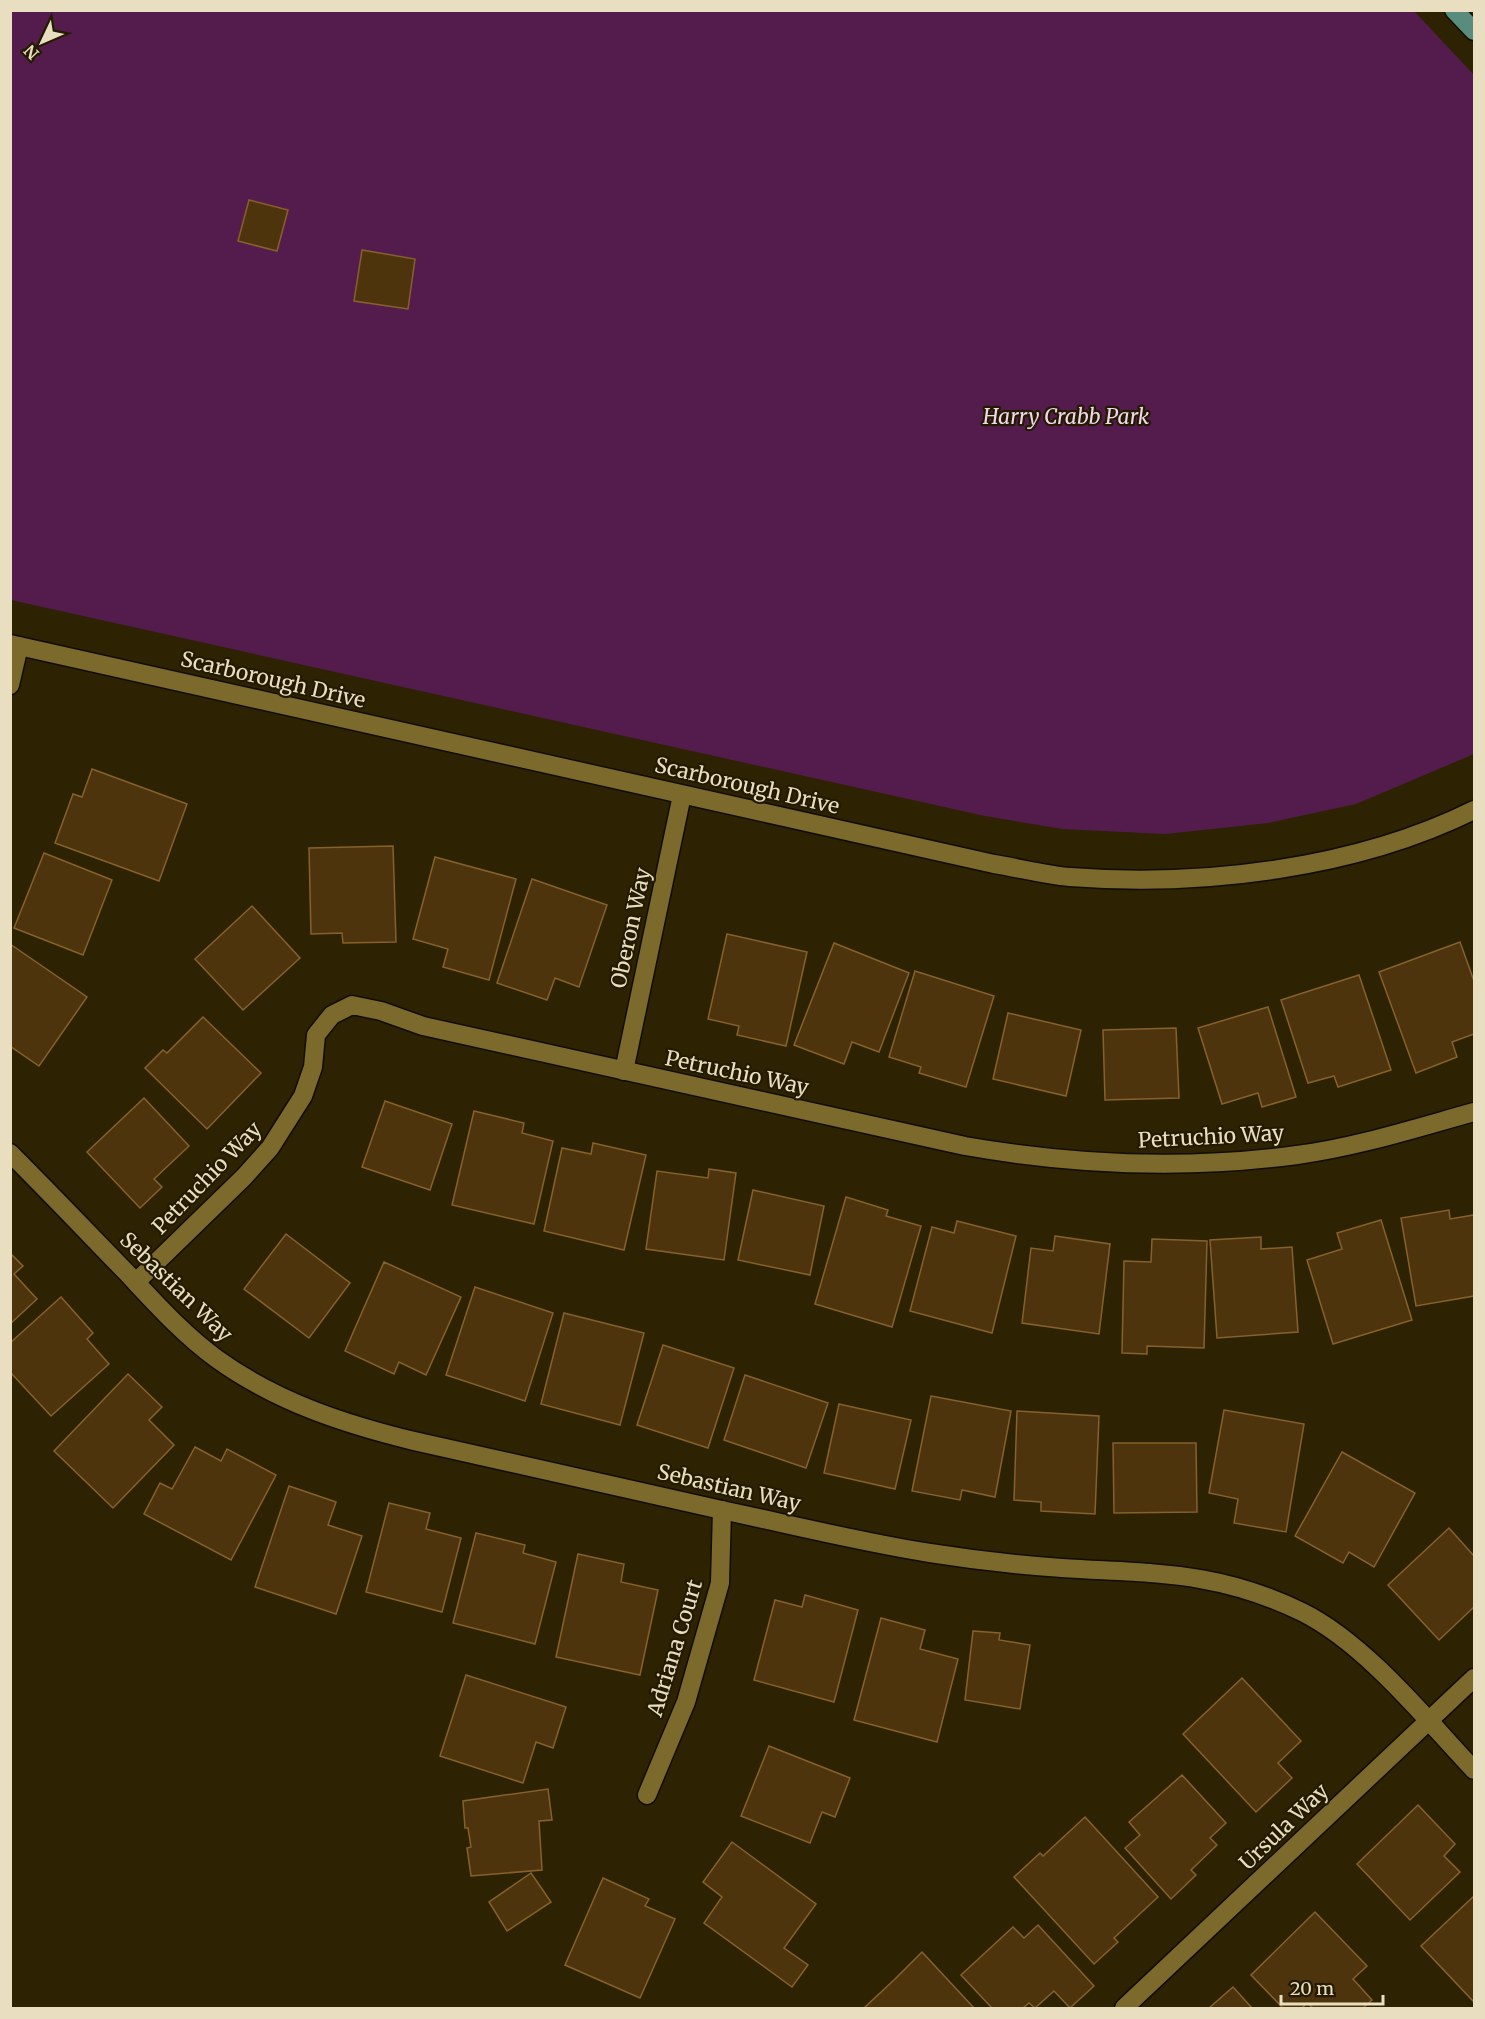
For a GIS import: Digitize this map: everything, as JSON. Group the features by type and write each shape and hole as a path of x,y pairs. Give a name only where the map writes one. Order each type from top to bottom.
{"main road":[{"path":"1454,10 1474,31"}],"street":[{"path":"10,685 15,645"},
{"name":"Scarborough Drive","path":"15,645 994,864 1068,877 1194,878 1332,860 1406,836 1474,810"},
{"name":"Oberon Way","path":"624,1071 682,795"},
{"name":"Petruchio Way","path":"136,1282 244,1177 270,1148 303,1096 313,1068 316,1035 332,1015 352,1005 381,1011 423,1026 965,1146 1023,1156 1089,1162 1192,1163 1298,1155 1361,1142 1474,1112"},
{"name":"Sebastian Way","path":"10,1153 185,1332 217,1359 284,1398 318,1414 363,1429 414,1441 874,1544 1062,1568 1165,1572 1201,1577 1239,1587 1305,1613 1337,1633 1369,1661 1474,1770"},
{"name":"Adriana Court","path":"647,1795 686,1701 709,1624 720,1582 722,1510"},
{"name":"Ursula Way","path":"1124,2008 1474,1678"}],"green space":[{"name":"Harry Crabb Park","path":"1413,10 1474,75 1474,754 1356,804 1268,823 1165,834 1062,829 985,816 11,600 11,11"}],"building":[{"path":"249,200 288,210 277,251 238,241"},
{"path":"362,250 415,259 408,309 354,301"},
{"path":"92,769 187,804 159,881 55,843 73,794 82,797"},
{"path":"393,846 396,942 343,943 342,933 311,934 309,848"},
{"path":"44,853 112,880 83,955 14,928"},
{"path":"435,857 516,879 489,980 443,967 448,949 413,939"},
{"path":"532,879 607,905 579,987 555,978 547,1000 497,983"},
{"path":"252,906 300,958 243,1010 195,959"},
{"path":"727,934 807,952 786,1046 737,1035 739,1026 708,1019"},
{"path":"1460,942 1474,981 1474,1034 1452,1042 1457,1057 1416,1073 1379,972"},
{"path":"834,943 909,973 879,1052 852,1042 844,1064 794,1045"},
{"path":"10,944 87,997 39,1066 10,1046"},
{"path":"915,971 994,996 966,1087 919,1073 921,1067 889,1057"},
{"path":"1359,975 1391,1070 1338,1087 1334,1076 1308,1083 1281,1000"},
{"path":"1268,1007 1296,1097 1262,1107 1258,1093 1222,1104 1198,1028"},
{"path":"1008,1013 1081,1030 1066,1096 993,1079"},
{"path":"203,1017 261,1073 207,1129 145,1068 163,1050 167,1053"},
{"path":"1176,1028 1179,1098 1105,1100 1103,1030"},
{"path":"144,1098 189,1146 154,1179 162,1187 140,1208 87,1152"},
{"path":"385,1101 452,1124 430,1190 362,1167"},
{"path":"474,1111 524,1123 522,1133 553,1141 534,1224 452,1205"},
{"path":"593,1143 646,1155 624,1250 544,1231 562,1148 591,1154"},
{"path":"709,1169 736,1173 724,1260 646,1249 657,1171 708,1178"},
{"path":"753,1190 824,1206 810,1275 738,1260"},
{"path":"846,1197 888,1210 886,1216 921,1226 892,1327 815,1304"},
{"path":"1449,1210 1450,1219 1474,1215 1474,1296 1416,1306 1401,1218"},
{"path":"1381,1220 1412,1320 1333,1344 1307,1260 1342,1249 1337,1233"},
{"path":"957,1221 1016,1236 992,1333 910,1311 932,1227 954,1233"},
{"path":"286,1234 350,1283 309,1338 244,1289"},
{"path":"1055,1236 1110,1244 1099,1334 1022,1323 1031,1248 1053,1251"},
{"path":"1261,1237 1261,1249 1292,1247 1298,1332 1217,1338 1210,1240"},
{"path":"1152,1239 1207,1241 1204,1348 1147,1346 1147,1354 1122,1353 1124,1261 1151,1262"},
{"path":"10,1253 23,1266 14,1274 37,1299 10,1324"},
{"path":"384,1262 461,1297 426,1375 399,1362 394,1374 345,1351"},
{"path":"475,1287 553,1313 525,1401 446,1375"},
{"path":"61,1297 93,1333 87,1339 109,1364 51,1416 10,1372 10,1343"},
{"path":"564,1313 644,1333 620,1425 541,1404"},
{"path":"663,1345 734,1368 708,1448 637,1425"},
{"path":"128,1374 162,1407 149,1420 174,1445 113,1508 54,1451"},
{"path":"745,1375 828,1403 806,1468 724,1440"},
{"path":"931,1396 1011,1411 995,1497 962,1490 960,1500 912,1491"},
{"path":"839,1404 911,1420 895,1489 824,1473"},
{"path":"1224,1410 1304,1424 1286,1532 1234,1523 1238,1499 1209,1493"},
{"path":"1017,1411 1099,1416 1095,1514 1041,1511 1041,1502 1014,1500"},
{"path":"1113,1443 1196,1443 1197,1512 1114,1513"},
{"path":"195,1447 221,1461 227,1449 276,1475 231,1560 144,1514 160,1483 172,1489"},
{"path":"1342,1452 1415,1493 1374,1567 1349,1552 1343,1563 1295,1536"},
{"path":"289,1486 336,1502 328,1525 362,1536 336,1614 255,1587"},
{"path":"389,1503 430,1513 426,1529 461,1538 442,1612 366,1592"},
{"path":"1449,1528 1474,1556 1474,1607 1439,1640 1388,1585"},
{"path":"476,1533 525,1545 523,1553 556,1562 535,1644 453,1623"},
{"path":"578,1554 624,1564 621,1582 658,1590 640,1675 556,1657"},
{"path":"805,1595 858,1610 834,1702 754,1680 775,1600 802,1607"},
{"path":"881,1618 925,1630 920,1649 958,1659 937,1742 854,1720"},
{"path":"973,1631 1000,1633 999,1640 1030,1645 1020,1709 965,1700"},
{"path":"466,1675 566,1707 553,1748 536,1742 523,1783 440,1756"},
{"path":"1242,1678 1301,1741 1278,1763 1292,1778 1256,1812 1183,1734"},
{"path":"769,1746 850,1778 835,1817 822,1812 810,1843 741,1816"},
{"path":"1182,1775 1226,1823 1210,1838 1217,1845 1191,1870 1196,1875 1171,1899 1125,1848 1140,1835 1129,1822"},
{"path":"548,1789 552,1820 539,1821 542,1870 471,1876 467,1848 471,1847 468,1828 465,1828 463,1801"},
{"path":"1418,1805 1455,1844 1444,1856 1460,1872 1410,1920 1357,1864"},
{"path":"1085,1817 1158,1897 1114,1938 1118,1942 1094,1964 1014,1877 1040,1853 1043,1856"},
{"path":"732,1842 816,1904 784,1948 808,1965 792,1987 704,1923 722,1897 703,1882"},
{"path":"531,1873 551,1902 507,1931 489,1902"},
{"path":"603,1878 649,1899 645,1906 675,1919 640,1998 565,1965"},
{"path":"1474,1896 1474,2002 1421,1946"},
{"path":"1315,1912 1367,1966 1353,1979 1372,2000 1363,2008 1313,2008 1307,2003 1302,2008 1283,2008 1251,1975"},
{"path":"1038,1925 1094,1986 1070,2008 1054,1991 1035,2008 1029,2003 1023,2008 992,2008 961,1975 1013,1927 1024,1938"},
{"path":"922,1952 974,2008 864,2008 895,1979"},
{"path":"1233,1987 1252,2008 1209,2008"}]}
